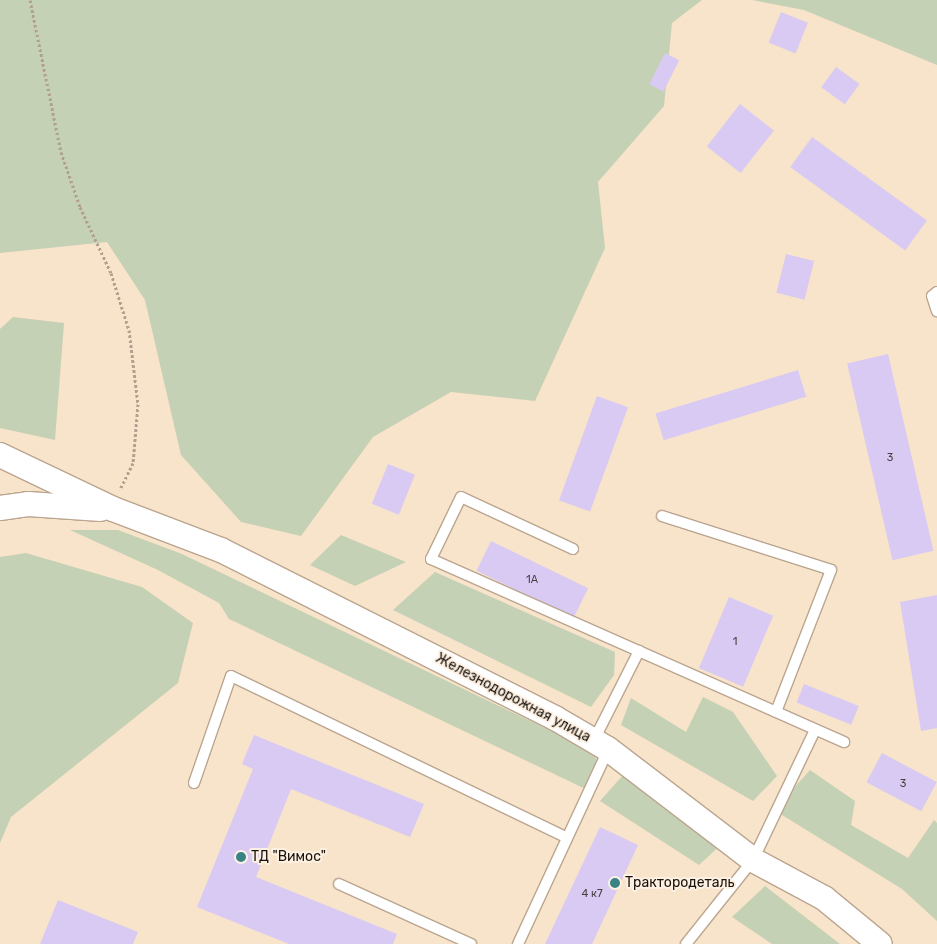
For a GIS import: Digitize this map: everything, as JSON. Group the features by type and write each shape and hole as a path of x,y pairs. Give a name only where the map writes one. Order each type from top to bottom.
{"street":[{"path":"0,455 113,509"},
{"path":"0,508 28,504 113,509"},
{"name":"Железнодорожная улица","path":"113,509 222,550 601,745 753,860 824,898 880,944"}],"lane":[{"path":"937,292 932,296 937,312"},
{"path":"573,550 461,498 431,559 844,742"},
{"path":"662,516 831,570 776,712"},
{"path":"518,944 567,838 601,745 639,651"},
{"path":"194,784 231,676 567,838"},
{"path":"686,944 753,860 815,730"},
{"path":"339,884 471,944"}],"path":[{"path":"30,0 61,152 80,207 111,273 129,330 138,404 133,463 113,509"}],"green space":[{"path":"0,0 702,0 672,23 664,106 598,182 605,248 535,401 451,392 373,437 301,536 241,522 181,455 145,300 107,242 0,253"},
{"path":"752,0 937,0 937,65 804,10"},
{"path":"13,317 64,323 55,440 0,428 0,329"},
{"path":"70,530 118,530 182,554 589,749 598,761 601,775 594,793 229,619 219,603 158,570"},
{"path":"341,535 406,562 355,586 310,565"},
{"path":"26,553 142,587 193,623 178,683 11,817 0,843 0,557"},
{"path":"435,572 615,652 614,675 591,707 393,610"},
{"path":"703,697 733,712 777,776 753,801 621,725 631,698 686,732"},
{"path":"810,770 855,801 851,825 908,858 934,820 937,823 937,921 902,889 774,810"},
{"path":"624,774 725,841 699,865 600,801"},
{"path":"765,886 840,944 772,944 732,917"}],"building":[{"path":"781,12 808,23 796,53 769,43"},
{"path":"665,53 679,60 663,91 649,84"},
{"path":"836,67 859,84 845,104 821,87"},
{"path":"740,104 774,130 741,173 707,147"},
{"path":"812,137 927,220 905,250 790,167"},
{"path":"786,254 814,261 804,300 776,293"},
{"path":"888,354 933,551 893,560 847,363"},
{"path":"798,370 806,397 664,440 656,414"},
{"path":"597,396 628,407 590,512 559,500"},
{"path":"388,464 415,475 399,515 372,504"},
{"path":"491,541 588,588 574,618 477,571"},
{"path":"937,595 937,728 921,731 900,602"},
{"path":"729,597 773,616 743,687 699,668"},
{"path":"804,684 859,706 851,725 797,703"},
{"name":"ТД \"Вимос\"","path":"254,735 424,804 410,837 291,789 256,877 397,934 393,944 289,944 197,907 253,769 242,764"},
{"path":"882,753 937,782 921,811 867,782"},
{"path":"600,827 638,845 592,944 545,944"},
{"path":"58,900 138,932 133,944 40,944"}],"place":[{"name":"ТД \"Вимос\"","path":"241,857"},
{"name":"Трактородеталь","path":"615,883"}]}
